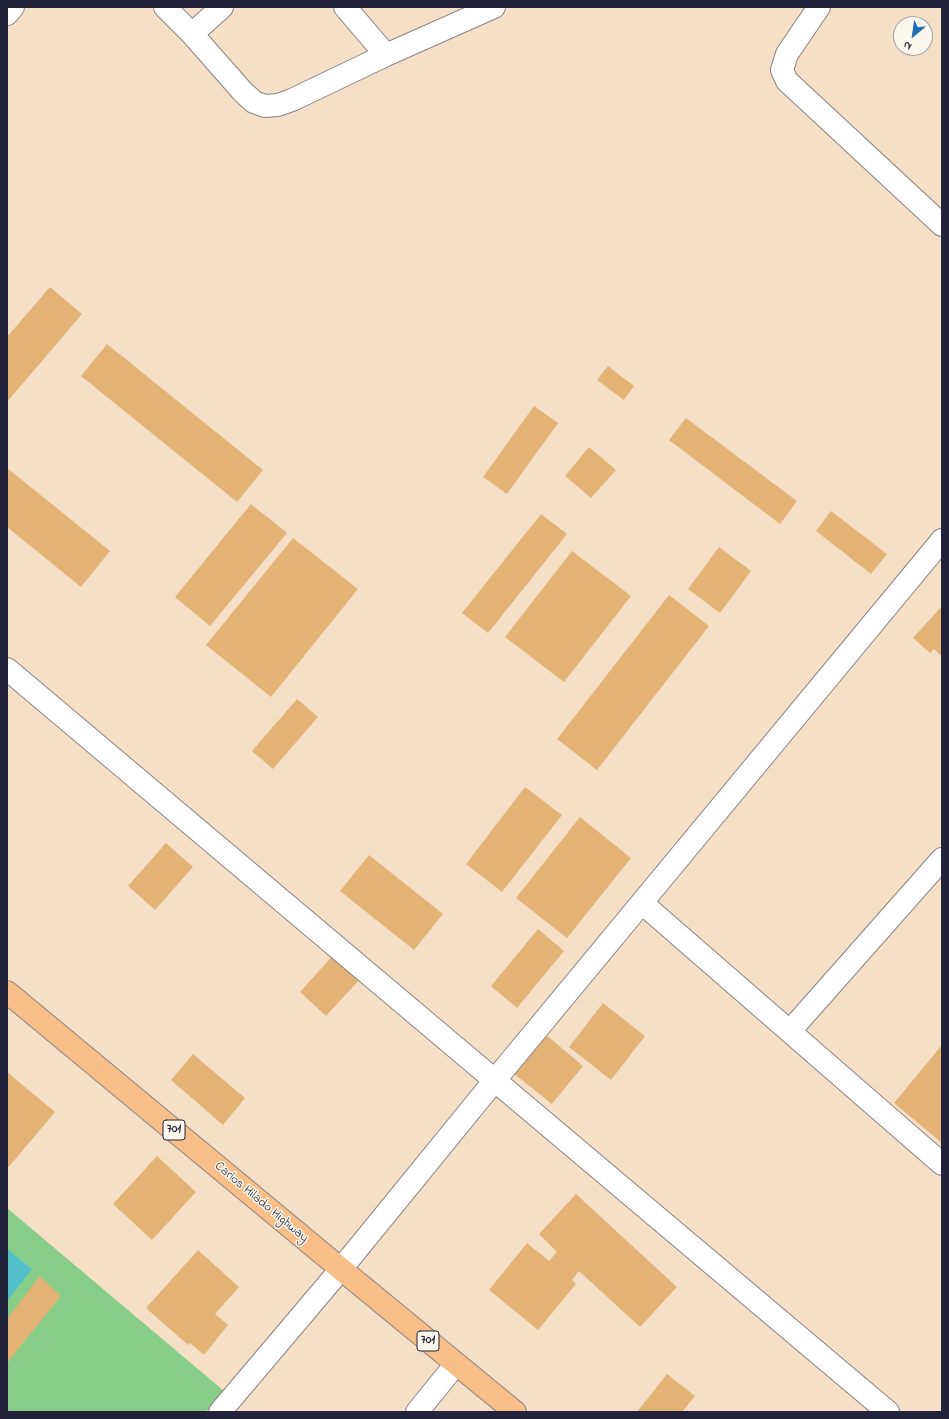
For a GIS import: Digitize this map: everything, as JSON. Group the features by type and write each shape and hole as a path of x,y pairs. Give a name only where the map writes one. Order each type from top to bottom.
{"main road":[{"name":"Carlos Hilado Highway","path":"7,992 515,1412"}],"street":[{"path":"7,14 13,7"},
{"path":"165,7 192,34 243,92 254,102 265,106 278,105 292,100 487,8"},
{"path":"192,34 222,7"},
{"path":"345,7 386,55"},
{"path":"819,7 787,54 782,70 787,81 942,224"},
{"path":"220,1412 341,1269 495,1080 942,540"},
{"path":"7,669 888,1412"},
{"path":"790,1032 942,859"},
{"path":"642,903 942,1164"},
{"path":"417,1412 456,1364"}],"green space":[{"path":"7,1208 224,1391 206,1412 7,1412"}],"water":[{"path":"7,1249 32,1269 7,1301"}],"building":[{"path":"50,287 82,314 7,402 7,337"},
{"path":"107,344 263,470 237,502 81,376"},
{"path":"608,366 634,386 624,400 597,380"},
{"path":"534,406 558,423 507,494 483,477"},
{"path":"686,418 797,501 780,524 669,440"},
{"path":"589,447 616,470 591,498 565,476"},
{"path":"7,468 110,551 81,587 7,527"},
{"path":"251,504 287,533 210,626 175,597"},
{"path":"831,511 887,554 871,574 816,531"},
{"path":"541,514 567,534 488,633 462,613"},
{"path":"293,538 358,589 271,697 206,645"},
{"path":"719,547 751,571 720,613 688,589"},
{"path":"572,551 631,596 564,682 505,637"},
{"path":"669,595 709,626 597,770 557,739"},
{"path":"942,606 942,657 934,649 930,653 913,638"},
{"path":"297,699 318,717 273,769 252,751"},
{"path":"525,787 562,815 502,892 466,864"},
{"path":"580,817 631,858 567,938 516,898"},
{"path":"166,843 193,867 155,910 128,886"},
{"path":"369,855 443,914 414,950 340,891"},
{"path":"538,929 564,951 517,1008 491,986"},
{"path":"335,953 362,977 326,1016 300,992"},
{"path":"603,1003 645,1036 611,1080 569,1047"},
{"path":"545,1034 583,1066 552,1104 513,1073"},
{"path":"942,1045 942,1143 894,1103"},
{"path":"193,1054 245,1098 223,1125 171,1080"},
{"path":"7,1072 55,1112 7,1169"},
{"path":"157,1156 196,1192 152,1240 113,1204"},
{"path":"576,1194 677,1287 640,1327 579,1271 572,1280 576,1284 538,1330 489,1290 527,1243 549,1261 557,1252 539,1234"},
{"path":"198,1250 239,1287 215,1314 228,1325 204,1355 190,1343 188,1345 146,1308"},
{"path":"40,1276 61,1296 7,1363 7,1319"},
{"path":"667,1374 695,1396 682,1412 637,1412"}]}
